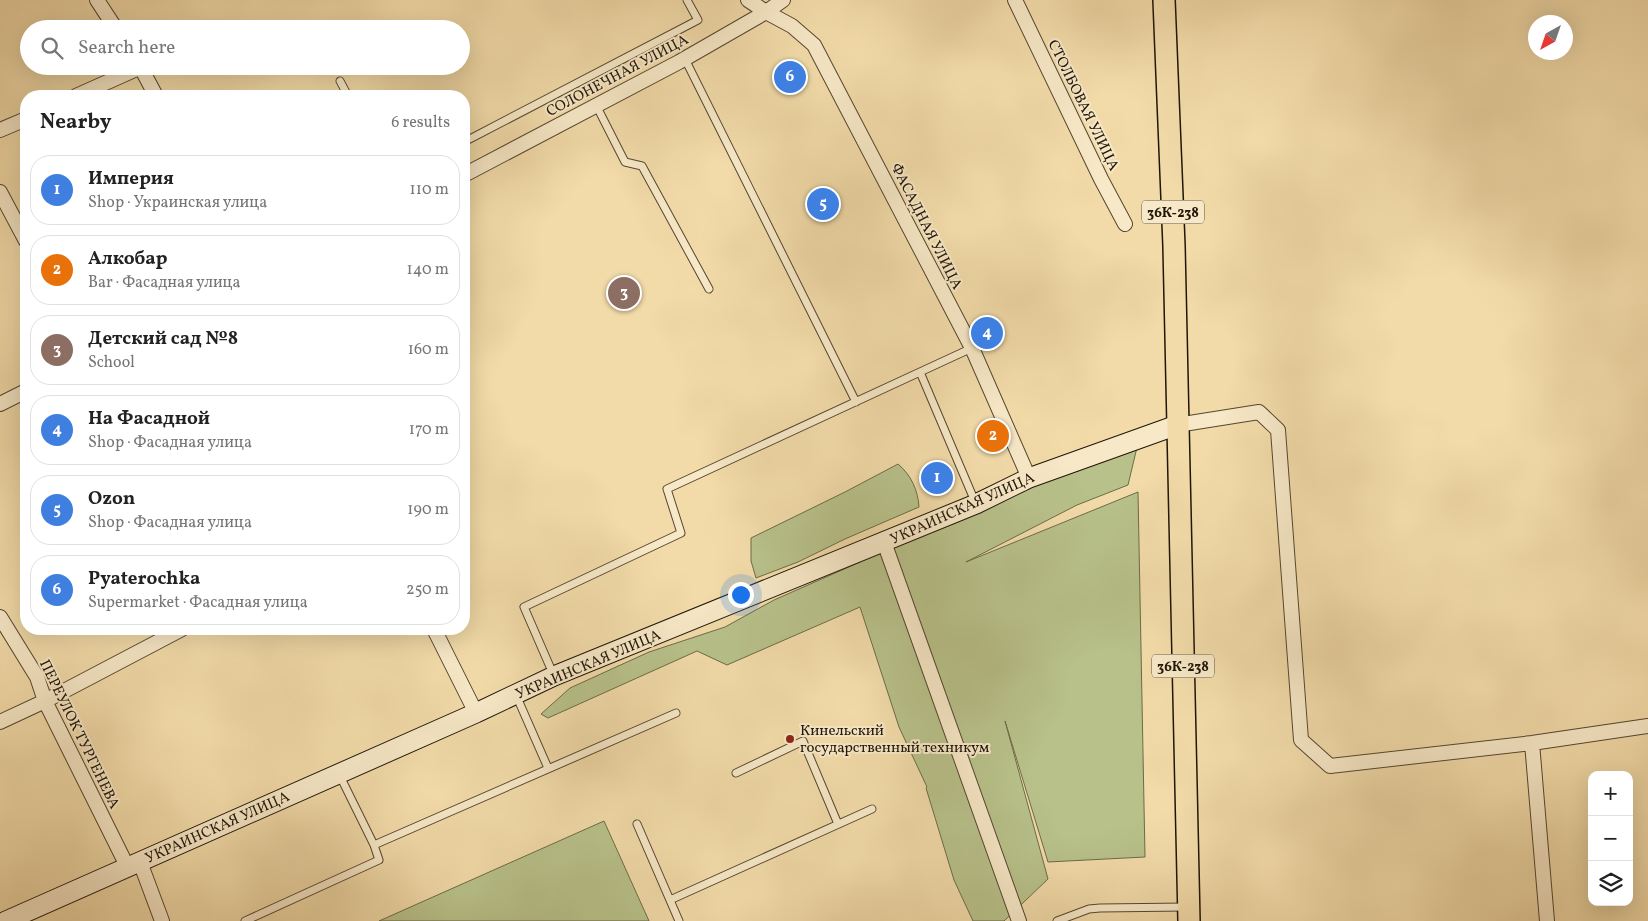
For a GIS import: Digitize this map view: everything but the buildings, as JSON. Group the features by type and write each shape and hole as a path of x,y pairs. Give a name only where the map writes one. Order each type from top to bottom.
{"main road":[{"name":"36К-238","path":"1164,0 1174,246 1189,914"},
{"name":"УКРАИНСКАЯ УЛИЦА","path":"6,921 476,713 554,676 976,504 1029,478 1177,425"}],"street":[{"path":"97,0 110,20"},
{"name":"ФАСАДНАЯ УЛИЦА","path":"748,0 792,26 814,45 972,348 1029,478"},
{"name":"СОЛОНЕЧНАЯ УЛИЦА","path":"470,172 684,59 766,12 783,0"},
{"name":"СТОЛБОВАЯ УЛИЦА","path":"1014,0 1101,179 1125,224"},
{"path":"89,90 123,75"},
{"path":"145,75 153,90"},
{"path":"0,130 20,121"},
{"path":"0,192 20,230"},
{"path":"0,404 20,394"},
{"path":"1177,425 1259,412 1278,430 1301,740 1330,766 1532,743 1648,726"},
{"path":"884,542 1019,921"},
{"name":"ПЕРЕУЛОК ТУРГЕНЕВА","path":"0,617 37,677 45,700 162,921"},
{"path":"0,722 170,635"},
{"path":"437,635 476,713"},
{"path":"1532,743 1547,921"}],"lane":[{"path":"470,139 698,20 687,0"},
{"path":"684,59 856,402"},
{"path":"340,81 345,90"},
{"path":"596,106 625,162 642,166 709,289"},
{"path":"554,676 524,608 681,533 667,489 972,348"},
{"path":"920,372 976,504"},
{"path":"516,694 548,768"},
{"path":"374,845 676,713"},
{"path":"736,773 803,740 838,824"},
{"path":"245,921 379,860 374,845 338,773"},
{"path":"670,900 872,809"},
{"path":"637,824 679,921"},
{"path":"1057,921 1089,909 1100,908 1189,914"}],"green space":[{"path":"1139,439 1128,485 1077,505 966,562 1138,492 1145,857 1048,862 1005,721 1048,879 1004,921 973,921 954,880 927,787 899,727 860,607 727,665 697,651 548,718 541,714 570,688 649,652 725,627 774,600"},
{"path":"898,464 913,483 919,507 798,562 756,578 751,561 751,538"},
{"path":"604,821 649,921 379,921"}],"place":[{"name":"Pyaterochka","path":"790,77"},
{"name":"Ozon","path":"823,204"},
{"name":"Детский сад №8","path":"624,293"},
{"name":"На Фасадной","path":"987,333"},
{"name":"Алкобар","path":"993,436"},
{"name":"Империя","path":"937,478"},
{"name":"Кинельский государственный техникум","path":"790,739"}]}
